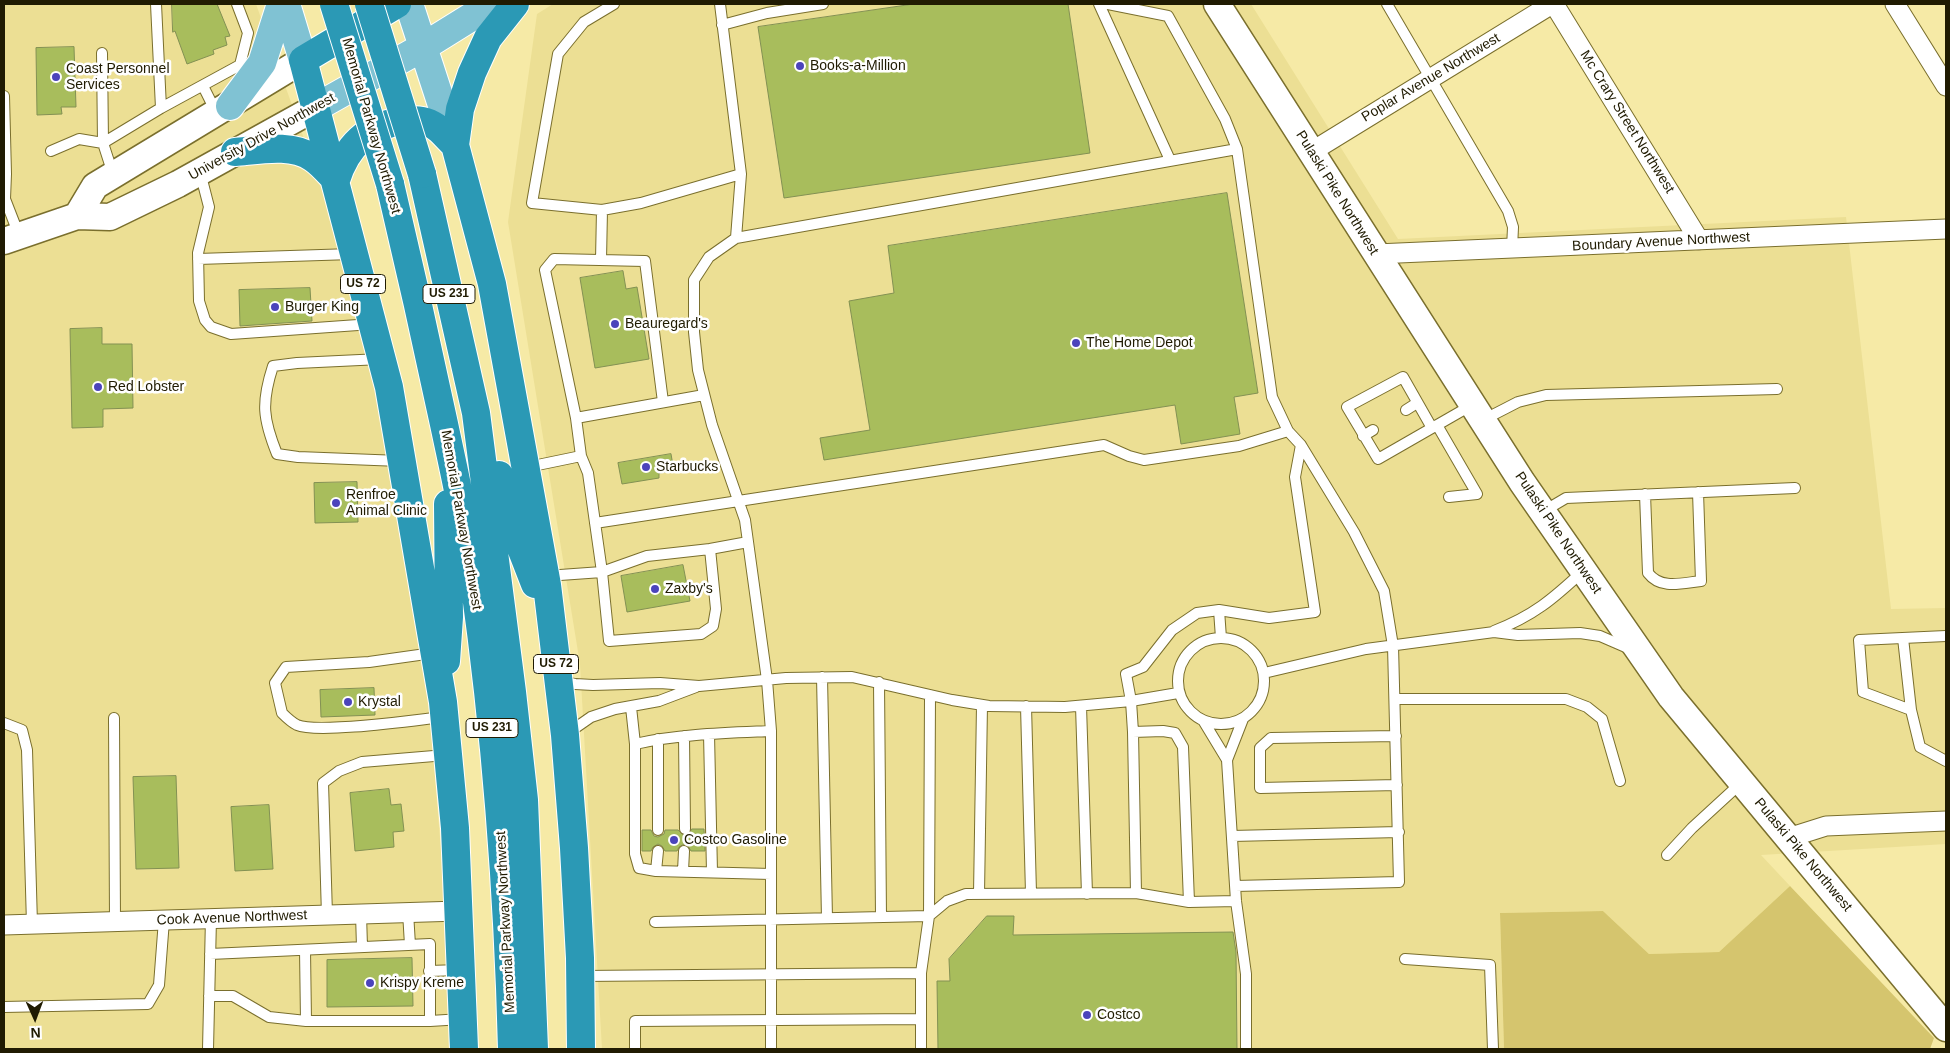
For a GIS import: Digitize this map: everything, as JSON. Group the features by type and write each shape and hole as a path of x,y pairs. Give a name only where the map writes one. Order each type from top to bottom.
{"highway":[{"name":"Memorial Parkway Northwest","path":"334,4 390,184 441,411 474,579 497,771 510,962 512,1049"},
{"name":"Memorial Parkway Northwest","path":"369,4 422,174 476,413 524,800 534,1049"},
{"path":"303,60 397,4"},
{"name":"US 72","path":"515,4 488,38 472,73 460,109 455,145 492,284 527,467 552,626 565,735 574,848 581,976 581,1049"},
{"name":"US 72","path":"303,60 382,359 404,461 444,709 459,911 464,1049"},
{"path":"235,152 287,150 313,157 336,180 342,162 350,150 366,133 381,126 419,119 434,125 455,145"},
{"path":"441,411 448,511 449,608 444,709"},
{"path":"476,413 496,462 514,530 552,626"}],"main road":[{"path":"224,110 262,63 281,4"},
{"path":"77,216 96,186 113,174 224,110 303,60 286,4"},
{"path":"409,4 455,145"},
{"name":"University Drive Northwest","path":"12,239 77,216 110,217 200,172 315,108 423,47 492,4"},
{"name":"Pulaski Pike Northwest","path":"1217,4 1478,413 1583,571 1671,697 1946,1028"}],"street":[{"name":"Poplar Avenue Northwest","path":"1311,152 1430,77 1553,4"},
{"name":"Mc Crary Street Northwest","path":"1553,4 1699,240"},
{"path":"1895,4 1946,86"},
{"name":"Boundary Avenue Northwest","path":"1376,254 1946,229"},
{"path":"1788,838 1826,826 1946,821"},
{"name":"Cook Avenue Northwest","path":"4,925 459,911"}],"lane":[{"path":"156,4 161,108"},
{"path":"51,151 79,139 103,142 240,65 248,33 237,4"},
{"path":"614,4 584,22 558,54 532,203 602,210 641,203 741,174"},
{"path":"720,4 741,174 736,238"},
{"path":"722,25 767,13 823,4"},
{"path":"1099,4 1170,160"},
{"path":"1108,4 1168,16 1225,119 1238,149 1272,397 1288,430 1301,446 1376,571 1384,591 1393,646 1399,882 1235,886"},
{"path":"1387,4 1508,211 1513,227 1512,248"},
{"path":"102,53 103,142 113,174"},
{"path":"203,86 224,110"},
{"path":"4,96 6,174 4,198 12,239"},
{"path":"771,1049 771,730 768,680 745,520 712,425 698,370 694,332 694,280 709,257 736,238 1238,149"},
{"path":"200,172 209,207 198,259 198,300 211,328 222,333 373,324"},
{"path":"601,260 602,210"},
{"path":"198,259 355,254"},
{"path":"664,402 645,261 554,259 545,270 576,418 581,456 588,473 602,572 609,641 701,634 713,626 716,609 710,549"},
{"path":"382,359 297,362 273,366 265,404 265,425 277,454 298,457 404,461"},
{"path":"1449,497 1477,494 1435,427 1417,403 1403,377 1347,407 1378,459 1435,427 1478,413 1546,395 1777,389"},
{"path":"576,418 704,394"},
{"path":"1406,410 1417,403"},
{"path":"595,523 1104,445 1129,456 1144,460 1239,446 1288,430"},
{"path":"1363,436 1373,430"},
{"path":"1136,893 1131,701 1126,674 1142,667 1172,630 1197,613 1220,610 1269,618 1315,612 1295,477 1301,446"},
{"path":"527,467 581,456"},
{"path":"1543,512 1566,498 1795,488"},
{"path":"1645,494 1648,573 1661,584 1702,581 1698,492"},
{"path":"545,576 602,572 647,556 710,549 748,542"},
{"path":"1264,673 1366,649 1494,632 1523,620 1553,600 1583,571"},
{"path":"1220,610 1221,638"},
{"path":"1494,632 1518,635 1580,633 1600,636 1641,654"},
{"path":"1911,710 1862,692 1859,640 1946,636"},
{"path":"1204,722 1216,725 1230,724 1243,719 1261,699 1264,673 1259,660 1250,649 1238,642 1221,638 1210,639 1198,644 1187,654 1180,666 1177,679 1178,693 1188,710 1204,722 1227,760"},
{"path":"1903,638 1911,710 1920,747 1946,761"},
{"path":"434,653 369,662 286,667 275,683 282,713 297,725 324,727 376,724 444,709"},
{"path":"822,677 827,918"},
{"path":"558,680 575,684 660,683 699,686 768,680 852,677 930,695 982,704 1026,706 1081,706 1131,701 1178,693"},
{"path":"879,682 881,917"},
{"path":"565,735 591,717 659,701 699,686"},
{"path":"921,1049 921,973 929,916 930,695"},
{"path":"1395,698 1566,699 1587,707 1602,719 1620,781"},
{"path":"979,894 982,704"},
{"path":"1026,706 1031,893"},
{"path":"1081,706 1087,894"},
{"path":"631,707 635,744 635,854 640,868 656,871 771,874"},
{"path":"114,718 115,921"},
{"path":"1243,719 1227,760 1236,901 1246,974 1246,1049"},
{"path":"4,724 22,730 27,750 32,924"},
{"path":"635,744 684,736 771,730"},
{"path":"1132,732 1163,731 1175,733 1182,747 1189,902"},
{"path":"709,734 712,872"},
{"path":"684,736 685,829"},
{"path":"1396,736 1271,738 1260,748 1260,788 1397,784"},
{"path":"658,739 658,830"},
{"path":"327,915 323,783 339,771 362,762 447,755"},
{"path":"1667,855 1692,828 1742,782"},
{"path":"1232,836 1399,832"},
{"path":"656,871 658,851"},
{"path":"683,871 684,851"},
{"path":"654,922 929,916 946,901 966,894 1136,893 1189,902 1236,901"},
{"path":"408,912 410,945"},
{"path":"361,914 362,947"},
{"path":"208,1049 211,918"},
{"path":"4,1007 148,1004 159,985 164,920"},
{"path":"210,954 430,944 430,971 424,1021"},
{"path":"305,950 306,1018"},
{"path":"1405,960 1490,965 1493,1049"},
{"path":"430,971 461,970"},
{"path":"581,976 921,973"},
{"path":"209,996 233,996 269,1017 424,1021 463,1019"},
{"path":"635,1049 636,1021 921,1019"}],"shaded area":[{"path":"4,4 256,4 329,209 384,424 428,691 450,961 450,1049 4,1049"},
{"path":"553,4 1251,4 1398,239 1846,217 1891,609 1946,608 1946,844 1761,855 1790,886 1719,952 1649,954 1603,911 1500,913 1504,1049 602,1049 580,664 508,222 537,14"},
{"path":"1790,886 1934,1038 1930,1049 1504,1049 1500,913 1603,911 1649,954 1719,952"}],"building":[{"path":"172,4 217,4 230,36 225,37 227,45 213,50 214,54 187,64 175,31 173,32"},
{"path":"914,4 1068,4 1090,153 784,198 758,27"},
{"name":"Coast Personnel Services","path":"74,47 76,107 61,107 62,114 37,115 36,48"},
{"name":"The Home Depot","path":"1227,193 1258,393 1234,397 1240,434 1181,444 1175,405 824,460 820,438 870,430 849,301 894,293 888,246"},
{"name":"Beauregard's","path":"623,271 626,289 637,287 649,359 595,368 580,278"},
{"name":"Burger King","path":"310,288 312,321 240,326 239,290"},
{"path":"102,328 102,344 132,344 133,408 103,409 103,427 72,428 70,329"},
{"name":"Starbucks","path":"671,454 674,471 659,473 659,478 622,484 618,463"},
{"name":"Renfroe Animal Clinic","path":"357,482 358,522 315,523 314,483"},
{"name":"Zaxby's","path":"683,565 690,601 627,612 621,576"},
{"name":"Krystal","path":"374,688 375,715 321,717 320,690"},
{"path":"176,776 179,868 136,869 133,777"},
{"path":"389,789 391,805 401,804 404,831 393,832 394,847 355,851 350,793"},
{"path":"269,805 273,869 235,871 231,807"},
{"name":"Costco Gasoline","path":"692,829 704,829 705,851 691,851 684,844 677,851 665,851 658,844 651,851 642,851 642,830 651,830 654,836 658,837 664,834 665,830 678,830 685,836 689,835"},
{"name":"Costco","path":"987,916 1014,916 1013,935 1233,932 1236,952 1237,1049 938,1049 937,981 950,981 949,959"},
{"name":"Krispy Kreme","path":"412,958 413,1006 327,1007 327,960"}],"place":[{"name":"Books-a-Million","path":"800,66"},
{"name":"Coast Personnel Services","path":"56,77"},
{"name":"Burger King","path":"275,307"},
{"name":"Beauregard's","path":"615,324"},
{"name":"The Home Depot","path":"1076,343"},
{"name":"Red Lobster","path":"98,387"},
{"name":"Starbucks","path":"646,467"},
{"name":"Renfroe Animal Clinic","path":"336,503"},
{"name":"Zaxby's","path":"655,589"},
{"name":"Krystal","path":"348,702"},
{"name":"Costco Gasoline","path":"674,840"},
{"name":"Krispy Kreme","path":"370,983"},
{"name":"Costco","path":"1087,1015"}]}
